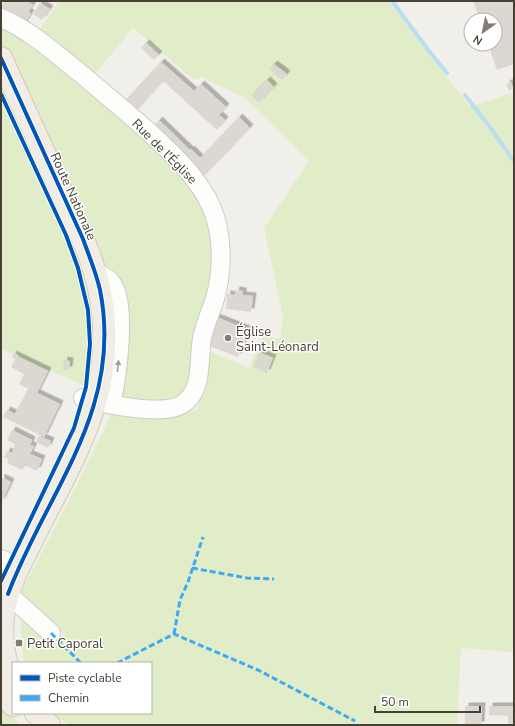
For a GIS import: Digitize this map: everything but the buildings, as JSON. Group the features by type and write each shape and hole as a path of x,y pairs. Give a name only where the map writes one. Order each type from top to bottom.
{"main road":[{"name":"Route Nationale","path":"1,58 83,239 95,272 101,302 104,334 103,363 97,401 79,445 8,573 2,643 5,668 12,700"},
{"name":"Route Nationale","path":"1,94 66,236 82,278 88,310 90,339 89,359 97,401"},
{"path":"20,714 30,725"},
{"path":"37,714 49,725"}],"street":[{"name":"Rue de l'Église","path":"1,18 16,25 60,58 108,96 158,141 196,181 207,198 218,230 220,277 216,295 203,335 199,372 194,391 191,396 183,404 167,410 97,401"},
{"path":"8,573 51,633"}],"green space":[{"path":"59,1 389,1 470,107 514,92 514,652 461,648 457,725 70,725 53,714 152,714 152,662 24,662 21,643 21,619 51,648 65,635 21,592 75,489 112,413 169,417 198,410 206,350 249,368 264,334 280,339 283,316 264,228 309,161 244,97 202,77 194,80 133,28 86,85 176,165 208,208 216,249 194,380 176,403 150,403 108,396 1,349 1,28 8,28 31,41"},
{"path":"1,698 18,723 21,725 1,725"}],"waterway":[{"path":"392,1 447,73"},
{"path":"465,95 514,161"}],"marked path":[{"path":"174,634 180,600 188,582 203,537"},
{"path":"192,568 247,578 274,579"},
{"path":"51,633 80,662"},
{"path":"119,662 174,634 258,670 355,721"}],"cycle path":[{"path":"1,58 83,239 100,290 105,333 101,374 92,412 78,448 24,556 8,594"},
{"path":"1,94 66,235 78,268 88,310 90,344 86,387 74,428 1,581"}],"place":[{"name":"Église Saint-Léonard","path":"228,338"},
{"name":"Petit Caporal","path":"19,643"}]}
